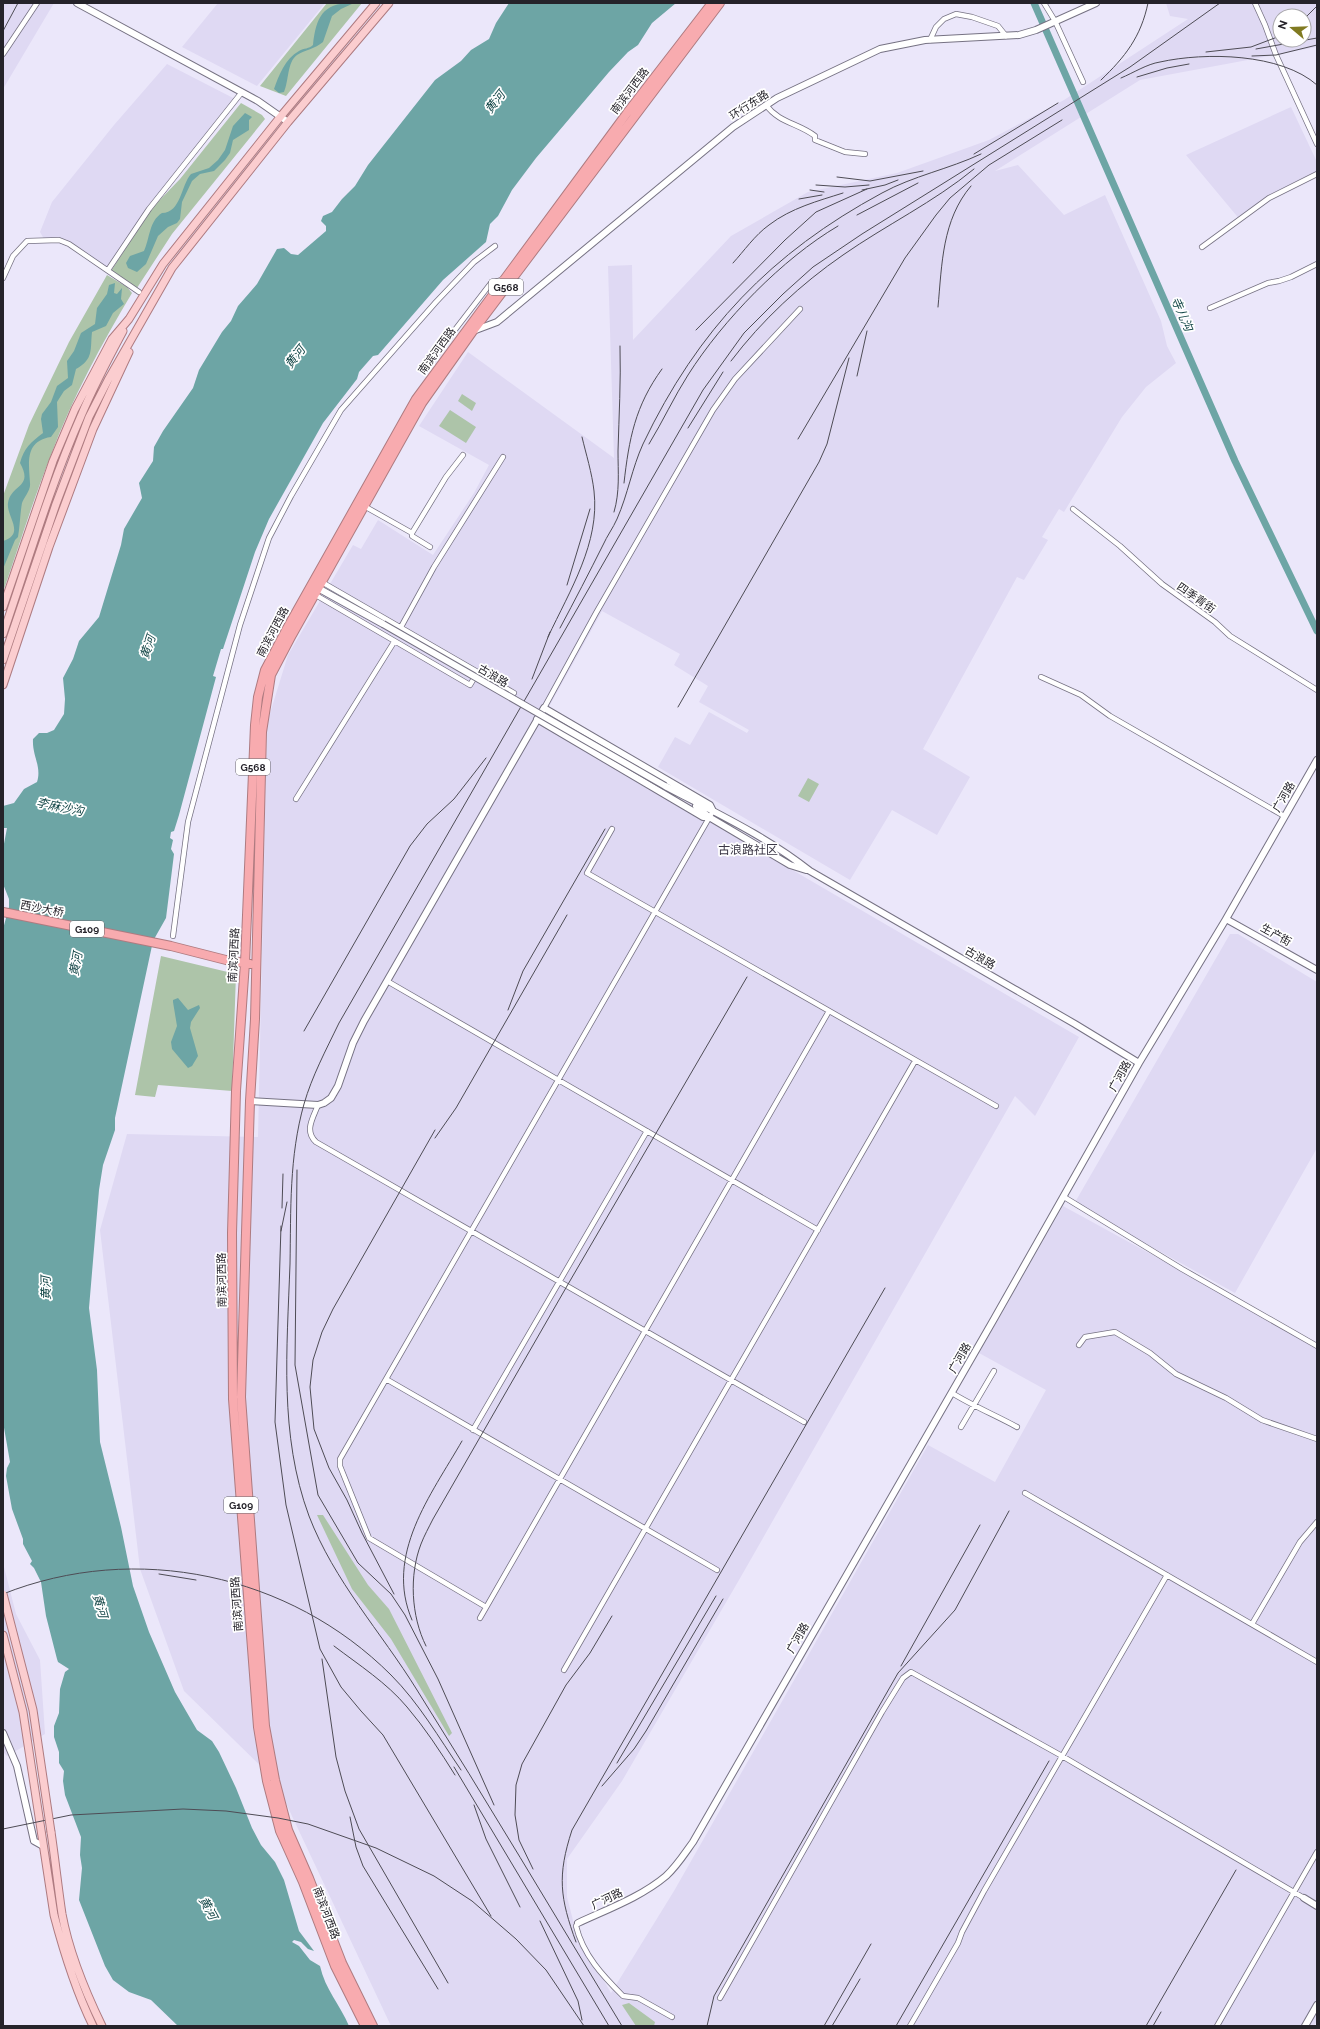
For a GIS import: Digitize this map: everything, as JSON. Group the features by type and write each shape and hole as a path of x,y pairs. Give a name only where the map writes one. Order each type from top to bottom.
{"highway":[{"name":"南滨河西路","path":"365,2026 335,1966 303,1882 280,1831 267,1781 258,1727 233,1399 234,1140 245,963 255,725 258,697 265,670 364,506 422,403 506,278 627,113 712,3"},
{"name":"南滨河西路","path":"256,964 262,732 271,675 315,586 416,399 470,331 720,3"},
{"name":"西沙大桥","path":"3,912 171,946 245,963"},
{"name":"G109","path":"245,963 256,964 250,1101"},
{"name":"南滨河西路","path":"250,1101 241,1397 265,1726 275,1780 288,1830 309,1878 342,1963 373,2026"}],"main road":[{"path":"3,634 48,500 78,423 94,386 129,319 163,264 281,116 376,3"},
{"path":"3,660 56,504 90,417 108,380 172,268 288,122 389,3"},
{"path":"3,685 49,547 93,429 129,351 147,320 154,300"},
{"path":"3,607 53,461 75,409 112,339 129,319"},
{"path":"3,1594 33,1710 63,1915 70,1945 92,2005 102,2026"},
{"path":"3,1635 23,1712 54,1915 62,1948 84,2007 93,2026"},
{"path":"84,2007 92,2005"}],"street":[{"path":"3,54 37,3"},
{"path":"77,3 242,92 281,116 288,122"},
{"path":"1044,3 1083,82"},
{"name":"环行东路","path":"470,331 497,322 733,127 766,105 872,52 899,44 930,40 1019,36 1096,3"},
{"path":"1255,3 1266,25 1276,55 1287,76 1317,144"},
{"path":"930,40 936,27 944,19 956,14 972,17 998,26 1006,36"},
{"path":"108,270 149,209 242,92"},
{"path":"766,105 773,114 782,121 793,124 812,133 815,136 815,140 845,152 865,154"},
{"path":"1202,247 1269,198 1317,174"},
{"path":"3,278 16,251 27,241 64,241 139,292"},
{"path":"174,936 188,822 240,625 269,538 291,496 341,410 436,302 474,262 495,246"},
{"path":"1210,308 1268,283 1279,282 1317,264"},
{"path":"444,344 491,283 506,278"},
{"path":"250,1101 318,1105 324,1103 334,1093 358,1032 713,410 735,379 800,309"},
{"path":"412,533 446,477 463,455"},
{"path":"401,627 434,567 503,457"},
{"path":"364,506 405,527 412,533 412,536 430,547"},
{"name":"四季青街","path":"1073,509 1120,546 1162,584 1215,622 1230,636 1317,690"},
{"path":"315,586 401,627 514,693"},
{"path":"315,586 394,642 470,685 478,672"},
{"name":"古浪路","path":"315,586 664,786 705,812 709,818"},
{"path":"296,799 394,642"},
{"path":"1041,677 1081,695 1110,716 1284,816"},
{"name":"古浪路","path":"544,708 710,804 713,810"},
{"name":"古浪路","path":"537,719 703,817 709,818 790,865 810,871"},
{"name":"广河路","path":"578,1923 647,1890 666,1875 684,1855 952,1393 1139,1063 1226,919 1317,760"},
{"name":"古浪路","path":"664,786 713,810 794,858 810,871 1139,1063"},
{"path":"486,1607 372,1541 367,1535 340,1466 340,1459 557,1079 713,810"},
{"path":"612,829 587,873 996,1106"},
{"name":"生产街","path":"1226,919 1317,970"},
{"path":"387,981 818,1230"},
{"path":"480,1618 829,1011"},
{"path":"564,1670 732,1382 915,1061"},
{"path":"318,1105 309,1128 312,1138 316,1142 804,1422"},
{"path":"473,1430 647,1131"},
{"path":"1064,1197 1175,1265 1317,1346"},
{"path":"1079,1345 1085,1337 1115,1332 1150,1353 1176,1374 1226,1398 1262,1420 1317,1439"},
{"path":"961,1426 994,1371"},
{"path":"386,1379 717,1570"},
{"path":"952,1393 970,1404 974,1404 1017,1427"},
{"path":"1025,1493 1317,1662"},
{"path":"1252,1624 1300,1542 1317,1522"},
{"path":"910,2026 958,1943 962,1932 984,1891 1167,1575"},
{"path":"720,1998 882,1712 908,1673 918,1674 1062,1756 1317,1906"},
{"path":"3,1733 17,1766 34,1841 43,1846"},
{"path":"1217,2026 1317,1852"},
{"path":"578,1923 576,1926 579,1941 602,1975 623,1996 638,1998 672,2017"},
{"path":"1305,2026 1317,2005"}],"shaded area":[{"path":"3,3 54,3 3,89"},
{"path":"218,3 325,3 257,86 182,47"},
{"path":"327,3 362,3 286,96 260,86"},
{"path":"1166,3 1317,3 1317,47 1312,48 1312,8 1272,8 1272,48 1312,48 1140,80 995,171 1018,165 1064,215 1105,195 1161,321 1167,346 1176,363 1146,387 1122,417 1064,512 1059,509 1042,537 1048,540 1024,580 1017,577 923,749 970,777 937,835 892,810 850,880 658,767 675,737 690,745 709,712 747,733 749,730 699,702 708,686 674,665 680,654 602,611 540,723 1079,1037 1035,1116 1015,1096 739,1580 622,1781 567,1859 567,1897 576,1932 611,1993 674,1891 928,1445 995,1482 1046,1390 979,1353 1063,1206 1317,1345 1317,2021 1314,2026 391,2026 275,1780 184,1691 140,1569 100,1230 127,1134 258,1137 267,723 288,655 353,545 361,549 378,520 433,555 474,493 489,465 419,426 468,352 614,458 608,266 632,265 633,340 731,236 808,192 897,173 989,140 1064,100 1188,19 1170,16"},
{"path":"167,64 239,101 151,209 111,271 65,239 44,239 40,232 52,202 114,125"},
{"path":"241,103 262,115 265,119 172,234 137,288 111,271 151,209 180,179"},
{"path":"1291,107 1317,162 1317,171 1270,195 1241,221 1186,155"},
{"path":"107,275 127,287 132,293 98,352 68,413 38,489 3,592 3,496 29,425 69,342"},
{"path":"462,394 476,403 472,411 458,401"},
{"path":"450,410 476,427 466,443 439,426"},
{"path":"808,778 819,784 809,802 798,796"},
{"path":"1230,934 1238,934 1317,982 1317,1148 1235,1293 1074,1204"},
{"path":"161,956 236,974 232,1091 158,1085 155,1097 135,1095"},
{"path":"317,1515 323,1515 368,1585 389,1609 452,1733 449,1736 391,1639 352,1589"},
{"path":"3,1563 16,1614 40,1660 45,1734 7,1756 3,1752"},
{"path":"629,2003 655,2022 654,2026 636,2026 622,2005"}],"water":[{"path":"354,3 341,9 332,16 323,42 300,53 294,58 291,62 284,92 279,93 274,89 280,73 290,58 299,51 313,45 316,26 323,13 328,8 335,5"},
{"path":"509,3 676,3 652,23 638,45 628,52 609,72 536,158 512,190 498,216 490,224 486,242 443,280 378,355 373,356 359,372 357,379 323,423 269,519 255,552 223,649 221,649 213,676 216,677 179,815 174,831 171,832 170,838 173,840 171,849 174,854 166,918 153,941 115,1118 115,1130 103,1165 99,1190 89,1308 97,1370 100,1442 121,1527 133,1586 149,1632 175,1692 197,1730 212,1741 219,1752 236,1788 252,1828 261,1845 275,1862 284,1880 299,1931 314,1951 308,1949 301,1942 294,1940 292,1942 299,1946 310,1960 320,1966 325,1982 349,2026 178,2026 151,2000 129,1992 113,1980 105,1966 79,1900 82,1868 80,1855 81,1837 65,1795 63,1781 64,1771 59,1763 59,1752 54,1737 54,1726 59,1713 60,1689 65,1672 69,1669 58,1662 57,1659 46,1616 41,1582 34,1568 30,1564 32,1561 23,1544 23,1539 12,1509 6,1476 7,1468 10,1462 3,1422 3,929 9,907 9,899 3,884 3,849 7,828 3,828 3,806 14,803 24,789 37,782 38,766 34,751 33,739 39,733 47,733 54,730 64,714 65,699 63,678 73,659 79,641 99,617 121,545 124,529 142,498 139,483 153,461 154,447 163,431 193,388 199,370 222,332 231,321 238,306 257,284 277,249 284,248 291,254 298,255 326,231 326,226 321,221 323,216 332,212 355,186 368,165 435,80 461,61 471,50 489,39 496,23"},
{"path":"245,113 252,117 249,120 249,130 233,140 230,153 214,171 200,174 192,181 182,202 180,219 177,223 168,227 158,236 146,264 137,272 128,268 126,263 130,256 144,251 152,225 158,216 162,213 168,212 177,204 191,174 209,168 218,160 225,150 233,126"},
{"path":"115,283 114,293 117,294 122,288 121,299 124,304 113,313 106,326 92,332 90,354 86,362 76,369 72,385 64,391 57,402 58,427 51,437 42,439 32,448 29,461 30,486 22,503 18,537 15,540 3,569 3,541 10,538 14,529 8,503 13,492 23,482 24,477 24,471 20,463 28,446 43,433 41,419 42,414 51,402 57,386 68,378 67,361 74,351 81,333 95,324 97,308 107,294 109,285"},
{"path":"178,998 188,1010 199,1005 200,1008 191,1022 190,1028 198,1056 192,1066 188,1068 172,1049 171,1042 177,1026 173,1000"}],"waterway":[{"name":"寺儿沟","path":"1034,3 1235,461 1317,631"}],"railway":[{"path":"3,31 18,3"},
{"path":"1101,80 1131,46 1141,26 1148,3"},
{"path":"622,2026 417,1690 359,1606 331,1562 319,1540 309,1516 299,1485 293,1454 287,1392 287,1328 293,1164 299,1124 304,1104 315,1073 339,1023 703,390 744,333 783,294 813,267 862,234 1130,67 1220,3"},
{"path":"1312,11 1317,6"},
{"path":"1256,49 1317,38"},
{"path":"1206,52 1251,47 1272,39"},
{"path":"1252,56 1276,55 1317,45"},
{"path":"1121,78 1155,63 1178,59 1220,56 1263,61 1284,66 1302,74 1317,85"},
{"path":"1137,77 1167,68 1189,64"},
{"path":"974,154 1058,103"},
{"path":"798,439 905,258 950,198 989,165 1062,120"},
{"path":"560,628 617,519 639,453 665,403 688,365 714,330 742,298 772,268 806,241 842,216 894,187 981,154"},
{"path":"731,361 769,317 797,290 827,266 943,192 974,169"},
{"path":"837,177 870,181 923,171"},
{"path":"862,190 885,185 898,180"},
{"path":"857,215 918,183"},
{"path":"816,185 845,187 869,185"},
{"path":"938,307 945,243 949,228 961,199 971,186"},
{"path":"696,330 785,240 816,212 867,189"},
{"path":"810,190 824,192"},
{"path":"733,263 759,233 777,219 805,206 843,193"},
{"path":"799,199 822,195"},
{"path":"649,444 688,375 702,354 736,312 755,292 796,255 838,226"},
{"path":"857,376 867,331"},
{"path":"614,512 618,482 620,346"},
{"path":"678,707 819,462 827,444 849,358"},
{"path":"624,483 631,437 639,410 645,396 662,369"},
{"path":"688,428 723,372"},
{"path":"548,637 582,566 592,529 595,510 594,491 582,437"},
{"path":"567,585 590,509"},
{"path":"532,679 550,632"},
{"path":"304,1031 410,846 427,824 454,799 486,758"},
{"path":"508,1010 523,971 605,829"},
{"path":"435,1138 456,1108 567,915"},
{"path":"426,1646 417,1622 413,1595 413,1582 417,1556 425,1535 567,1286 747,977"},
{"path":"394,1594 362,1533 347,1500 329,1468 314,1429 310,1387 313,1360 322,1332 333,1309 435,1130"},
{"path":"297,1170 295,1365 318,1495 358,1563 391,1594 405,1615 438,1679 494,1805"},
{"path":"282,1208 283,1174"},
{"path":"281,1231 287,1202"},
{"path":"281,1226 275,1422 286,1505 320,1649 341,1687 383,1735 491,1916"},
{"path":"576,1942 567,1912 562,1887 564,1861 572,1830 885,1288"},
{"path":"412,1620 405,1596 404,1572 407,1549 425,1504 462,1441"},
{"path":"707,2026 714,1996 898,1673 955,1610 1009,1511"},
{"path":"901,1666 980,1525"},
{"path":"3,1594 54,1578 106,1570 158,1570 209,1577 259,1591 306,1612 351,1640 391,1675 420,1709 461,1770"},
{"path":"159,1574 196,1580"},
{"path":"617,1763 716,1596"},
{"path":"602,1786 634,1749 646,1731 723,1599"},
{"path":"533,1869 519,1840 515,1815 516,1785 522,1764 566,1685 590,1653 612,1616"},
{"path":"334,1646 391,1690 399,1698 426,1731 455,1775"},
{"path":"322,1659 336,1757 345,1791 359,1829 448,1983"},
{"path":"896,2026 1049,1761"},
{"path":"454,1767 609,2026"},
{"path":"474,1805 486,1839 520,1907"},
{"path":"3,1829 71,1815 183,1809 226,1811 278,1818 308,1824 376,1848 434,1876 472,1901 516,1939 546,1970 584,2026"},
{"path":"350,1817 356,1847 363,1866 438,1989"},
{"path":"1146,2026 1236,1870"},
{"path":"540,1921 578,2001 582,2020"},
{"path":"824,2026 871,1944"},
{"path":"832,2026 860,1979"},
{"path":"1153,2026 1161,2012"}],"district":[{"name":"古浪路社区","path":"748,850"}],"water label":[{"name":"黄河","path":"495,102"},
{"name":"黄河","path":"295,357"},
{"name":"黄河","path":"148,647"},
{"name":"李麻沙沟","path":"60,807"},
{"name":"黄河","path":"76,964"},
{"name":"黄河","path":"46,1288"},
{"name":"黄河","path":"100,1606"},
{"name":"黄河","path":"208,1908"}]}
